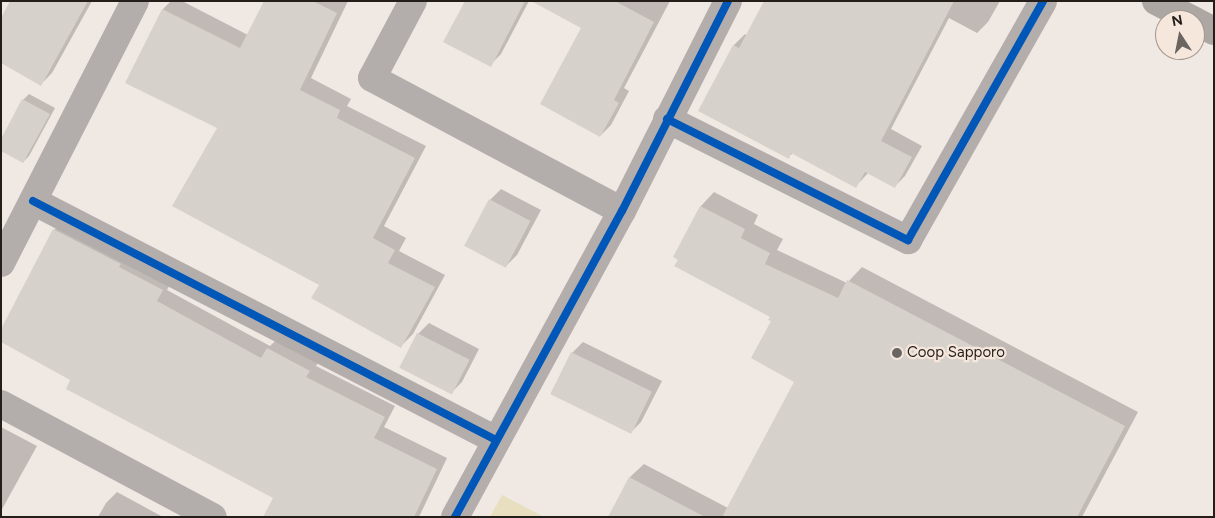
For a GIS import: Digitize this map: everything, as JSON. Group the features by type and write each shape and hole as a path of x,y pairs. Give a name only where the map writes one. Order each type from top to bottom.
{"main road":[{"path":"1156,1 1173,10"}],"street":[{"path":"1,262 136,1"},
{"path":"413,1 372,78 622,211"},
{"path":"456,517 496,440 622,211 728,1"},
{"path":"667,120 908,240 1043,1"},
{"path":"33,200 496,440"},
{"path":"1,404 213,517"}],"shaded area":[{"path":"502,495 544,517 490,517"}],"building":[{"path":"10,1 88,1 41,86 1,63 1,18"},
{"path":"264,1 313,1 337,13 300,90 340,110 337,118 415,158 373,238 395,250 388,263 435,287 401,348 311,298 319,285 172,206 217,128 125,83 162,9 240,48"},
{"path":"465,1 525,1 491,67 443,42"},
{"path":"531,1 615,1 654,22 614,100 619,103 600,137 540,104 581,28"},
{"path":"764,1 954,1 881,141 912,157 895,188 865,172 856,188 791,153 789,159 698,111 733,45 739,48"},
{"path":"22,99 50,114 23,163 1,151 1,139"},
{"path":"489,199 530,221 506,268 464,246"},
{"name":"Coop Sapporo","path":"700,206 745,229 741,238 770,253 765,264 838,298 847,280 1125,426 1077,517 722,517 794,382 751,358 771,321 768,320 770,317 674,266 678,260 673,257"},
{"path":"53,229 121,264 119,267 163,290 157,301 261,358 267,348 310,371 306,377 385,417 374,438 437,469 414,517 263,517 273,498 66,389 70,380 1,342 1,329"},
{"path":"417,333 470,360 452,395 399,368"},
{"path":"571,352 652,391 631,434 550,394"},
{"path":"629,477 705,517 608,517"}],"cycle path":[{"path":"455,517 622,211 728,1"},
{"path":"667,119 908,240 1043,1"},
{"path":"33,201 496,440"}],"place":[{"name":"Coop Sapporo","path":"897,353"}]}
